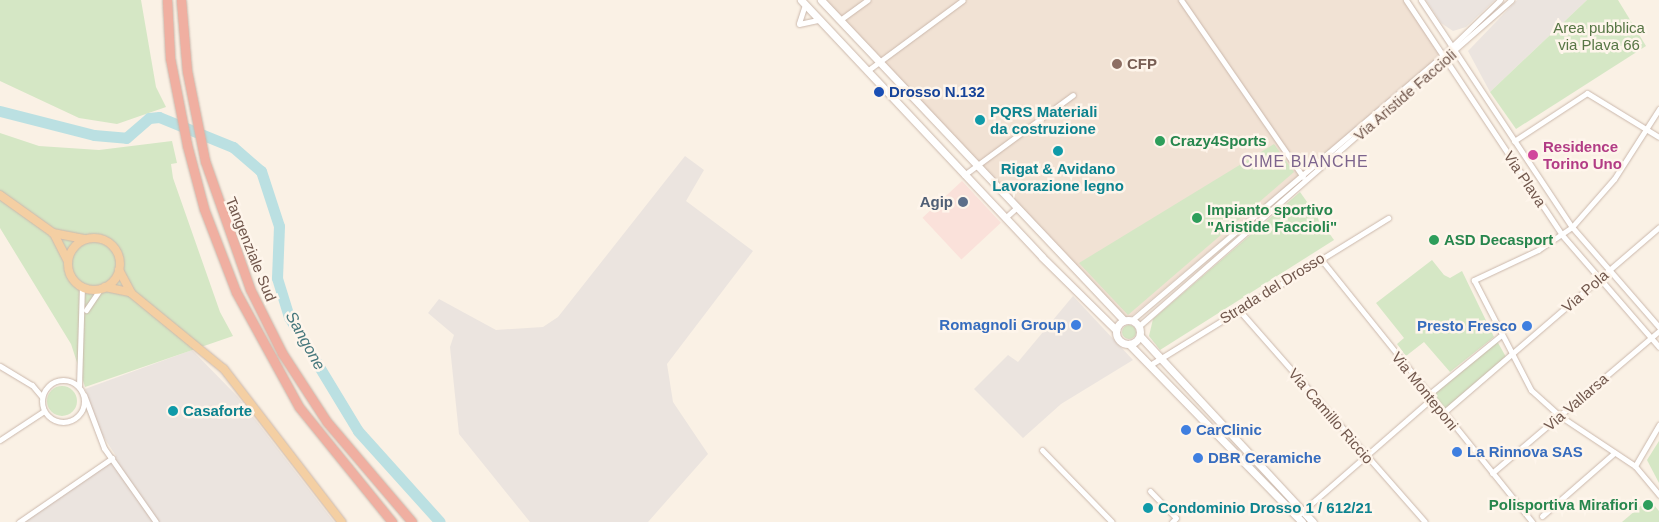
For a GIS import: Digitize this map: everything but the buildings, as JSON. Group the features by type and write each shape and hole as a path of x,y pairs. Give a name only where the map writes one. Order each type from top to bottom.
{"highway":[{"name":"Tangenziale Sud","path":"167,0 178,102 193,172 217,248 276,370 321,439 392,522"},
{"name":"Tangenziale Sud","path":"182,0 193,102 210,180 250,289 282,353 327,422 412,522"}],"main road":[{"path":"0,195 52,233 68,261 72,276 82,286 131,293"},
{"path":"52,233 112,245 119,270 131,293 216,360 342,522"},
{"path":"68,261 76,245 87,239"},
{"path":"103,288 119,270"}],"street":[{"path":"821,0 1016,208 1128,320 1139,326 1140,336 1159,360 1300,516"},
{"path":"840,20 868,0"},
{"path":"867,71 963,0"},
{"path":"1181,0 1306,181"},
{"name":"Via Plava","path":"1406,0 1562,234 1659,348"},
{"name":"Via Plava","path":"1421,0 1572,227 1610,269 1659,329"},
{"name":"Via Aristide Faccioli","path":"1128,320 1442,55 1500,0"},
{"name":"Via Aristide Faccioli","path":"1139,326 1446,61 1511,0"},
{"path":"803,2 1005,218 1116,330 1120,340 1129,344 1150,364 1300,516 1313,522"},
{"path":"803,2 799,24 818,20"},
{"path":"1514,141 1587,93 1659,136"},
{"path":"964,175 1073,95"},
{"path":"1659,109 1614,179 1572,227 1474,280 1500,336 1531,390 1560,416 1635,466 1659,494"},
{"path":"1496,135 1506,128"},
{"path":"1005,218 1016,208"},
{"name":"Strada del Drosso","path":"1150,364 1388,218"},
{"name":"Via Pola","path":"1443,413 1659,227"},
{"name":"Via Monteponi","path":"1320,258 1532,522"},
{"path":"78,386 85,313 82,286"},
{"path":"85,313 103,288"},
{"name":"Via Camillo Riccio","path":"1238,309 1425,522"},
{"path":"1116,330 1128,320"},
{"name":"Via Vallarsa","path":"1492,473 1651,338 1659,329"},
{"path":"1129,344 1140,336"},
{"path":"1300,516 1500,336"},
{"path":"0,366 32,385 42,397 44,410 54,420 73,419 82,410 84,395"},
{"path":"42,397 48,386 59,380 78,386 84,395 104,448 156,522"},
{"path":"0,440 44,410"},
{"path":"1635,466 1659,425"},
{"path":"1042,450 1112,522"},
{"path":"1542,516 1614,453"},
{"path":"19,522 112,458"},
{"path":"1150,492 1176,518 1172,522"}],"shaded area":[{"path":"821,0 1406,0 1442,55 1127,320"},
{"path":"1426,0 1495,0 1466,27 1453,31 1441,23"},
{"path":"1517,0 1587,0 1490,92 1468,51"},
{"path":"685,156 704,170 686,201 753,251 667,364 673,402 708,454 648,522 530,522 459,434 450,347 454,335 428,313 439,299 496,330 543,327 558,317"},
{"path":"962,181 1001,223 961,260 923,218"},
{"path":"1073,296 1133,360 1061,404 1023,438 974,389 1008,355 1018,362"},
{"path":"192,350 237,396 334,522 23,522 116,456 101,433 85,389"}],"green space":[{"path":"0,0 141,0 156,87 166,107 117,124 79,118 0,81"},
{"name":"Area pubblica via Plava 66","path":"1587,0 1618,0 1646,46 1516,129 1490,92"},
{"path":"0,133 39,146 99,150 172,141 177,163 171,164 173,178 220,312 233,336 85,387 71,344 0,228"},
{"name":"Impianto sportivo \"Aristide Faccioli\"","path":"1274,144 1294,172 1128,315 1079,263"},
{"path":"1300,192 1334,240 1160,350 1149,336 1153,319"},
{"path":"1432,260 1444,275 1450,278 1462,271 1494,337 1450,372 1424,342 1406,356 1397,344 1404,338 1376,303"},
{"path":"1126,325 1132,325 1136,332 1132,339 1126,339 1122,335 1122,329"},
{"path":"1497,341 1506,357 1445,410 1433,394"},
{"path":"62,386 73,390 77,401 73,412 62,416 51,412 47,401 51,390"},
{"path":"1659,441 1659,483 1647,460"},
{"name":"Polisportiva Mirafiori","path":"1649,499 1659,511 1659,522 1622,522"}],"waterway":[{"name":"Sangone","path":"0,111 94,135 126,138 149,118 159,117 233,147 261,171 279,226 277,278 289,317 358,431 440,522"}],"place":[{"name":"CFP","path":"1117,64"},
{"name":"Drosso N.132","path":"879,92"},
{"name":"PQRS Materiali da costruzione","path":"980,120"},
{"name":"Crazy4Sports","path":"1160,141"},
{"name":"Rigat & Avidano Lavorazione legno","path":"1058,151"},
{"name":"Residence Torino Uno","path":"1533,155"},
{"name":"Agip","path":"963,202"},
{"name":"Impianto sportivo \"Aristide Faccioli\"","path":"1197,218"},
{"name":"ASD Decasport","path":"1434,240"},
{"name":"Romagnoli Group","path":"1076,325"},
{"name":"Presto Fresco","path":"1527,326"},
{"name":"Casaforte","path":"173,411"},
{"name":"CarClinic","path":"1186,430"},
{"name":"La Rinnova SAS","path":"1457,452"},
{"name":"DBR Ceramiche","path":"1198,458"},
{"name":"Polisportiva Mirafiori","path":"1648,505"},
{"name":"Condominio Drosso 1 / 612/21","path":"1148,508"}],"district":[{"name":"CIME BIANCHE","path":"1305,162"}]}
